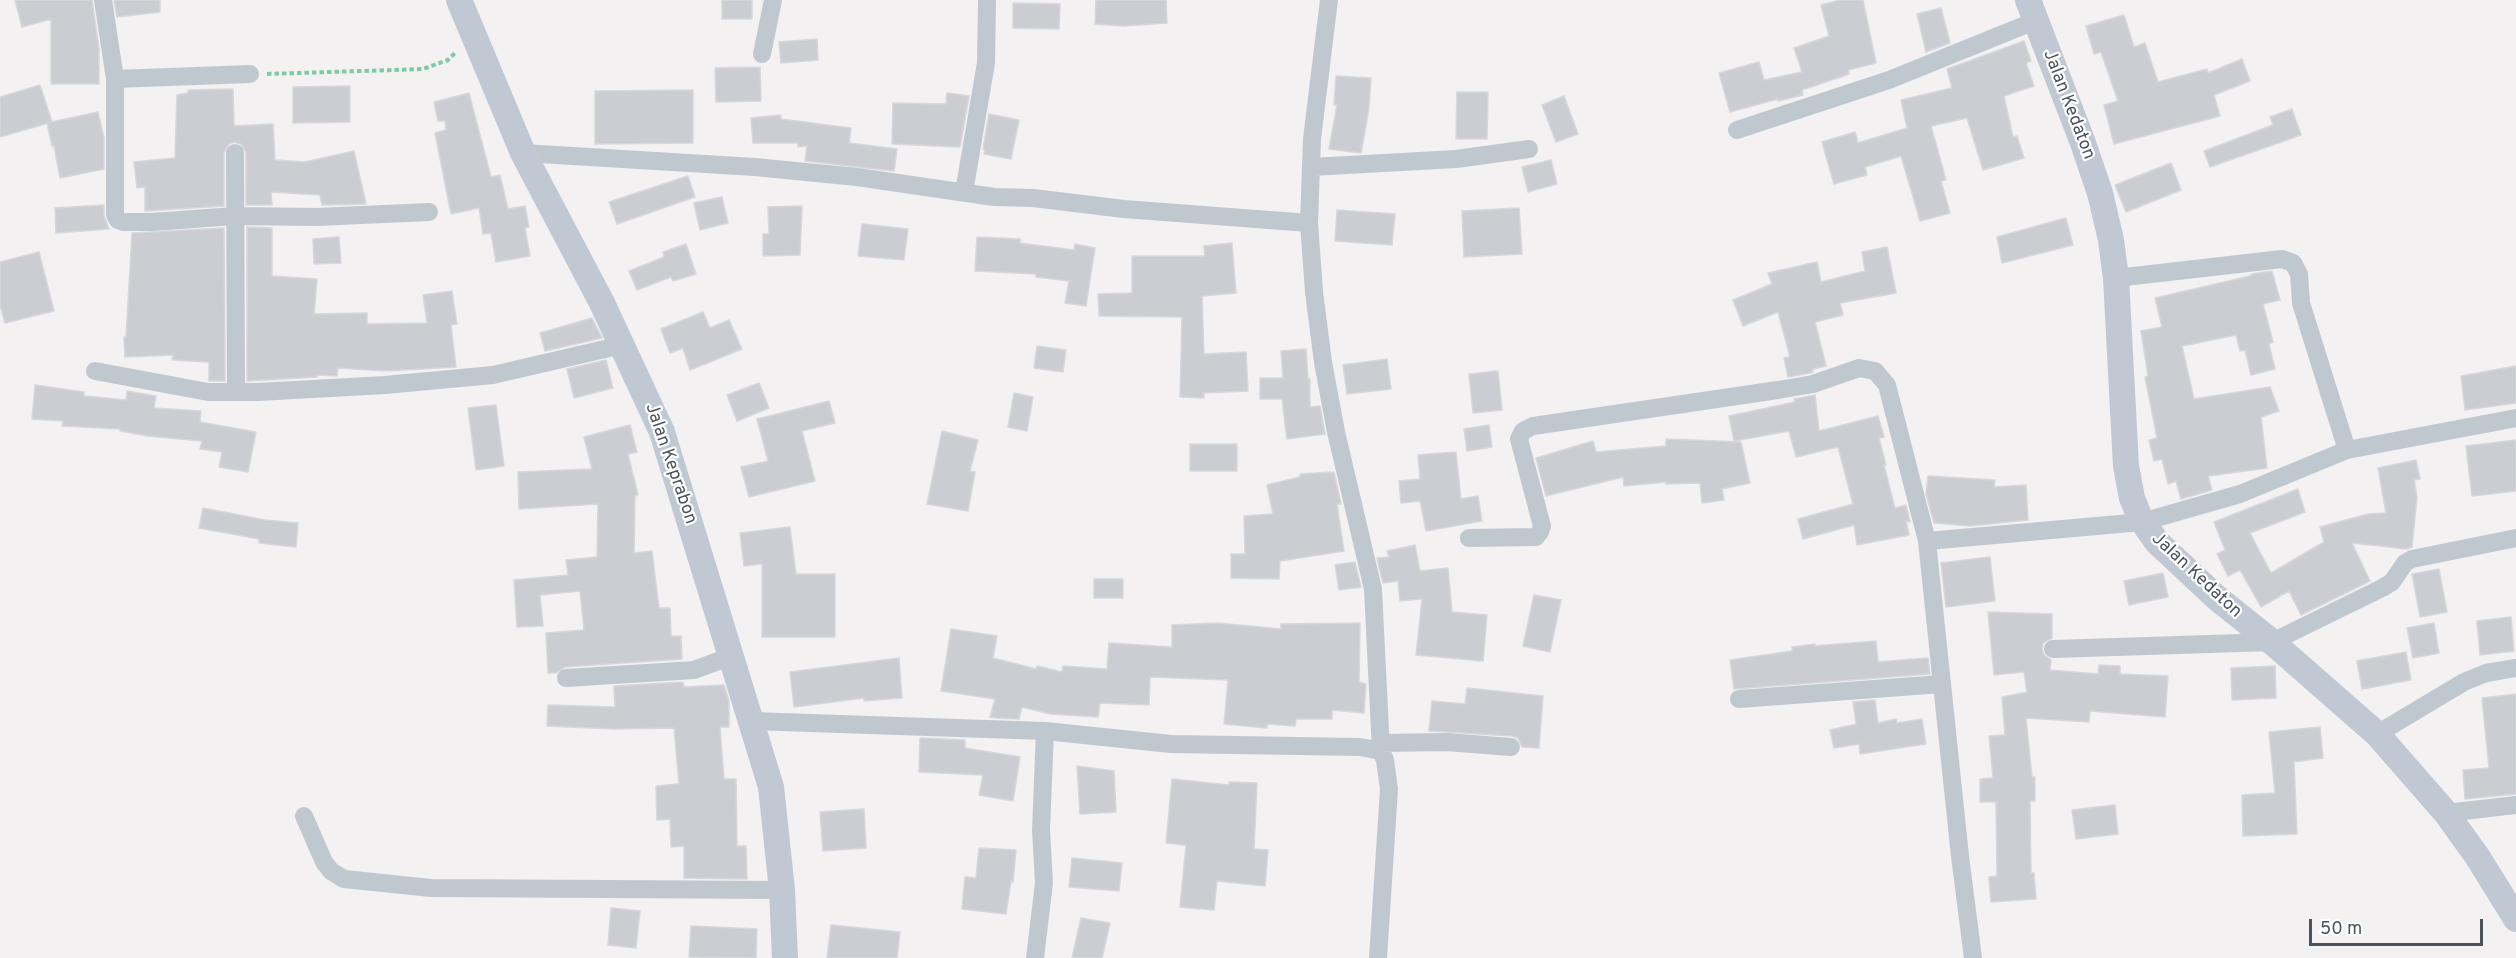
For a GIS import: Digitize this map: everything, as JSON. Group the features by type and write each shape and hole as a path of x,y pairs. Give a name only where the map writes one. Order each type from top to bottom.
{"street":[{"path":"103,0 115,80 115,215 118,220 152,222 235,216 316,217 429,212"},
{"name":"Jalan Keprabon","path":"459,0 523,153 622,345 662,432 771,787 782,890 785,958"},
{"path":"762,54 773,0"},
{"path":"964,192 986,63 987,0"},
{"path":"1329,0 1312,139 1309,224 1314,292 1323,362 1336,432 1373,589 1381,747 1389,789 1378,958"},
{"path":"1737,130 1889,80 2032,10"},
{"name":"Jalan Kedaton","path":"2032,10 2083,143 2100,193 2111,240 2116,278 2126,466 2132,498 2142,522 2157,542 2217,598 2272,642 2377,734 2446,813 2477,856 2516,919"},
{"path":"115,80 250,74"},
{"path":"1311,168 1456,159 1529,149"},
{"path":"235,153 236,392"},
{"path":"523,153 755,166 857,177 994,197 1033,198 1124,209 1309,224"},
{"path":"2116,278 2282,259 2293,263 2300,274 2301,303 2347,450"},
{"path":"95,370 208,392 385,385 493,375 622,345"},
{"path":"1469,538 1536,537 1540,532 1542,525 1519,439 1522,431 1533,426 1813,384 1858,368 1875,371 1887,385 1927,541 1973,958"},
{"path":"1927,541 2142,522 2240,494 2347,450 2516,418"},
{"path":"2053,649 2272,642 2382,588 2392,582 2405,563 2412,559 2516,538"},
{"path":"567,678 694,670 732,656"},
{"path":"2377,734 2464,682 2486,673 2516,668"},
{"path":"1738,699 1942,684"},
{"path":"752,721 1045,731 1171,744 1381,747 1446,742 1511,747"},
{"path":"1035,958 1044,883 1041,830 1045,731"},
{"path":"2446,813 2516,805"},
{"path":"304,816 324,862 331,871 344,879 431,888 782,890"}],"path":[{"path":"250,74 423,69 448,60 475,36"}],"building":[{"path":"15,0 92,0 99,49 99,84 51,84 51,19 22,27"},
{"path":"114,0 160,0 160,12 117,17"},
{"path":"722,0 752,0 752,19 722,19"},
{"path":"1096,0 1166,0 1167,23 1123,26 1095,24"},
{"path":"1840,0 1863,0 1876,63 1848,70 1849,74 1802,90 1803,95 1730,112 1719,73 1759,62 1764,80 1802,72 1794,48 1829,36 1821,5"},
{"path":"1013,3 1060,4 1059,29 1013,28"},
{"path":"1941,8 1950,43 1926,52 1917,14"},
{"path":"2124,15 2134,47 2145,43 2158,82 2207,69 2208,73 2242,59 2250,81 2214,95 2220,116 2114,144 2104,105 2118,101 2101,52 2094,54 2086,26"},
{"path":"817,39 818,60 781,63 779,42"},
{"path":"2024,41 2031,61 2026,63 2034,86 2004,96 2013,137 2017,136 2024,158 1983,170 1967,118 1931,126 1946,180 1941,181 1950,213 1920,221 1901,156 1865,167 1867,175 1834,184 1822,142 1855,132 1858,143 1907,128 1901,100 1952,88 1947,69"},
{"path":"760,67 761,101 716,102 715,68"},
{"path":"1336,76 1371,78 1369,108 1361,153 1329,149 1337,105 1334,105"},
{"path":"40,85 52,122 0,137 0,97"},
{"path":"350,86 350,122 293,123 293,87"},
{"path":"233,89 234,126 273,124 275,160 305,162 354,151 366,204 322,205 320,195 271,192 272,205 246,205 246,152 241,144 234,142 229,144 224,152 224,206 145,211 145,187 137,188 134,162 175,158 177,95 188,93 188,90"},
{"path":"693,90 693,143 595,144 595,91"},
{"path":"1457,92 1488,92 1487,139 1456,139"},
{"path":"469,93 491,177 500,175 508,209 525,206 529,227 525,228 530,256 496,262 491,233 483,234 479,208 451,214 435,133 446,130 445,121 438,121 434,102"},
{"path":"947,93 969,96 960,147 892,144 893,103 946,104"},
{"path":"1564,96 1578,134 1556,142 1542,105"},
{"path":"2292,109 2301,135 2210,167 2204,151 2273,125 2270,117"},
{"path":"98,112 104,138 104,169 60,178 47,123"},
{"path":"989,114 1019,120 1011,159 984,154"},
{"path":"781,115 781,119 851,128 849,143 897,149 894,171 805,161 807,146 798,147 798,143 753,143 751,118"},
{"path":"1551,160 1557,184 1528,192 1522,167"},
{"path":"2171,163 2181,190 2126,212 2115,185"},
{"path":"688,176 695,197 617,224 609,202"},
{"path":"722,197 728,223 700,230 694,203"},
{"path":"104,205 104,216 109,229 56,233 55,208"},
{"path":"802,206 800,255 763,256 763,234 769,234 768,207"},
{"path":"1519,208 1522,254 1464,257 1462,211"},
{"path":"1337,210 1395,214 1392,245 1335,241"},
{"path":"2066,218 2073,245 2002,263 1997,237"},
{"path":"862,224 908,229 904,260 858,256"},
{"path":"247,227 272,228 272,276 317,279 314,314 367,313 367,324 427,323 423,295 452,291 457,324 451,325 456,367 385,371 338,368 337,376 317,375 317,377 247,381"},
{"path":"224,228 225,381 209,381 209,362 172,360 173,355 125,357 124,337 126,337 132,233"},
{"path":"339,237 341,263 314,264 313,239"},
{"path":"977,237 1020,239 1020,243 1074,250 1075,244 1095,248 1086,306 1065,303 1069,281 1036,277 1036,274 975,271"},
{"path":"1232,243 1236,293 1202,296 1204,354 1246,352 1248,391 1204,393 1204,398 1180,397 1182,317 1099,316 1098,294 1132,293 1132,256 1205,256 1204,246"},
{"path":"686,244 696,274 673,281 671,277 637,290 629,271 664,257 663,252"},
{"path":"1887,247 1896,293 1840,303 1843,315 1815,322 1826,366 1813,369 1810,373 1788,377 1784,358 1790,357 1778,312 1743,326 1733,300 1772,284 1768,273 1817,262 1821,282 1865,271 1862,252"},
{"path":"39,252 54,311 5,323 0,305 0,262"},
{"path":"2272,271 2280,300 2263,304 2273,342 2269,344 2275,369 2251,375 2245,350 2240,351 2236,335 2182,346 2194,399 2270,387 2279,411 2261,417 2267,468 2208,476 2212,490 2181,499 2176,481 2168,484 2162,459 2154,461 2149,440 2157,438 2145,377 2148,376 2141,331 2162,327 2155,298"},
{"path":"703,312 710,328 729,320 742,349 690,370 683,348 670,353 661,329"},
{"path":"592,318 602,338 545,351 540,333"},
{"path":"1037,346 1066,350 1063,372 1034,368"},
{"path":"1306,349 1308,379 1310,379 1310,407 1320,406 1325,434 1287,439 1282,399 1260,399 1260,378 1283,378 1281,351"},
{"path":"1387,359 1391,389 1347,394 1343,365"},
{"path":"606,360 613,388 574,398 567,369"},
{"path":"2516,366 2516,403 2465,410 2461,376"},
{"path":"1498,371 1502,410 1473,413 1469,374"},
{"path":"759,383 769,408 737,421 727,395"},
{"path":"35,385 84,392 84,396 126,400 127,391 156,396 154,408 201,411 200,422 256,432 248,472 219,467 222,452 200,449 202,441 147,436 120,431 120,429 62,426 63,421 32,419"},
{"path":"1014,393 1033,397 1027,431 1008,427"},
{"path":"1815,395 1819,431 1878,416 1884,437 1879,438 1895,508 1906,505 1910,522 1906,521 1909,535 1857,545 1854,525 1803,539 1798,519 1853,504 1838,447 1796,457 1789,431 1734,441 1729,416 1795,402 1794,399"},
{"path":"829,401 835,423 802,431 815,481 749,497 741,467 768,461 757,419"},
{"path":"496,405 504,466 476,470 468,408"},
{"path":"630,425 637,452 628,454 638,495 635,496 634,553 652,551 659,608 670,608 671,636 681,636 682,659 565,667 556,673 548,673 546,633 584,630 580,591 540,595 543,626 517,627 514,580 568,575 566,560 597,557 598,504 519,509 518,472 592,469 584,437"},
{"path":"1489,425 1492,447 1467,451 1464,429"},
{"path":"942,431 978,440 970,471 975,472 968,511 927,504"},
{"path":"1666,439 1741,442 1750,483 1722,489 1724,500 1702,503 1700,483 1666,484 1666,482 1624,486 1623,477 1546,496 1536,458 1593,441 1596,452 1666,446"},
{"path":"2516,440 2516,491 2472,496 2466,446"},
{"path":"1190,444 1237,444 1237,471 1190,471"},
{"path":"1456,452 1461,499 1478,496 1482,521 1426,531 1420,501 1401,503 1399,481 1420,479 1418,455"},
{"path":"2416,460 2420,479 2414,480 2417,497 2412,547 2407,549 2352,543 2370,581 2301,615 2289,591 2261,607 2240,570 2228,576 2217,554 2225,550 2214,522 2298,489 2305,512 2250,533 2271,573 2324,542 2320,527 2368,514 2386,513 2378,468"},
{"path":"1334,472 1341,504 1337,504 1344,551 1280,561 1279,579 1231,578 1231,554 1245,554 1244,516 1273,514 1267,485 1300,477 1300,474"},
{"path":"1928,476 1995,480 1994,487 2026,485 2028,520 1970,526 1934,523 1926,494"},
{"path":"203,508 265,520 298,523 296,547 259,543 259,539 199,528"},
{"path":"790,527 796,574 835,574 835,637 762,637 762,564 744,566 740,533"},
{"path":"1415,545 1420,571 1448,568 1452,612 1487,615 1483,661 1416,655 1422,599 1400,601 1398,581 1383,583 1377,558 1389,557 1387,551"},
{"path":"1990,557 1995,601 1946,607 1941,563"},
{"path":"1355,562 1361,587 1339,590 1335,565"},
{"path":"2439,569 2447,612 2420,617 2412,574"},
{"path":"2163,573 2168,597 2129,605 2124,581"},
{"path":"1094,579 1123,579 1123,598 1094,598"},
{"path":"1534,595 1561,600 1550,652 1523,646"},
{"path":"1988,612 2052,614 2052,638 2043,643 2042,649 2044,655 2051,660 2050,670 2098,674 2099,665 2120,666 2120,674 2168,676 2165,717 2090,711 2089,722 2026,718 2032,777 2035,777 2035,801 2030,801 2031,873 2034,873 2036,899 1991,902 1989,877 1997,876 1996,802 1980,802 1980,779 1993,778 1989,736 2005,735 2002,697 2027,692 2024,672 1994,675"},
{"path":"2511,617 2514,651 2480,655 2477,621"},
{"path":"1217,623 1281,629 1281,624 1360,623 1359,682 1366,684 1364,713 1332,710 1332,719 1296,719 1295,726 1267,724 1267,728 1224,724 1228,680 1150,677 1149,705 1100,703 1098,717 1050,714 1022,707 1019,719 996,718 990,717 995,699 941,691 951,629 997,636 993,658 1036,669 1037,666 1062,672 1063,666 1107,669 1109,643 1172,647 1172,625"},
{"path":"2434,623 2439,653 2413,658 2407,628"},
{"path":"1876,641 1878,662 1928,658 1930,674 1734,689 1730,660 1792,651 1792,647 1815,644 1815,646"},
{"path":"2406,652 2411,680 2362,689 2357,661"},
{"path":"899,658 902,698 864,701 864,698 794,707 790,672"},
{"path":"2275,666 2276,698 2232,700 2231,668"},
{"path":"683,682 684,687 724,685 729,701 729,727 720,727 724,779 736,779 737,846 746,846 747,879 684,878 684,846 671,847 670,819 657,820 656,786 679,784 674,728 615,729 547,726 548,705 615,707 614,686"},
{"path":"1467,688 1543,696 1539,748 1522,747 1518,738 1512,736 1429,731 1432,701 1465,704"},
{"path":"2516,694 2516,794 2465,799 2463,770 2489,768 2482,698"},
{"path":"1875,700 1878,723 1896,719 1897,723 1922,719 1926,744 1860,754 1859,744 1834,748 1830,730 1856,724 1853,702"},
{"path":"2320,727 2323,758 2294,762 2297,834 2243,836 2242,795 2275,793 2269,732"},
{"path":"920,738 965,740 965,748 1020,757 1013,801 979,795 983,775 919,772"},
{"path":"1077,766 1114,771 1116,812 1080,814"},
{"path":"1172,779 1229,785 1229,782 1257,783 1254,849 1268,850 1265,886 1217,881 1214,910 1180,907 1186,845 1166,843"},
{"path":"2115,805 2118,834 2076,839 2072,810"},
{"path":"864,809 866,848 823,851 820,812"},
{"path":"979,848 1016,850 1013,882 1011,881 1006,914 962,909 965,877 976,878"},
{"path":"1072,858 1122,863 1119,891 1069,887"},
{"path":"611,908 640,911 636,948 608,945"},
{"path":"1081,918 1110,923 1102,958 1072,958"},
{"path":"831,925 900,932 897,958 827,958"},
{"path":"691,926 757,929 756,958 689,957"}]}
